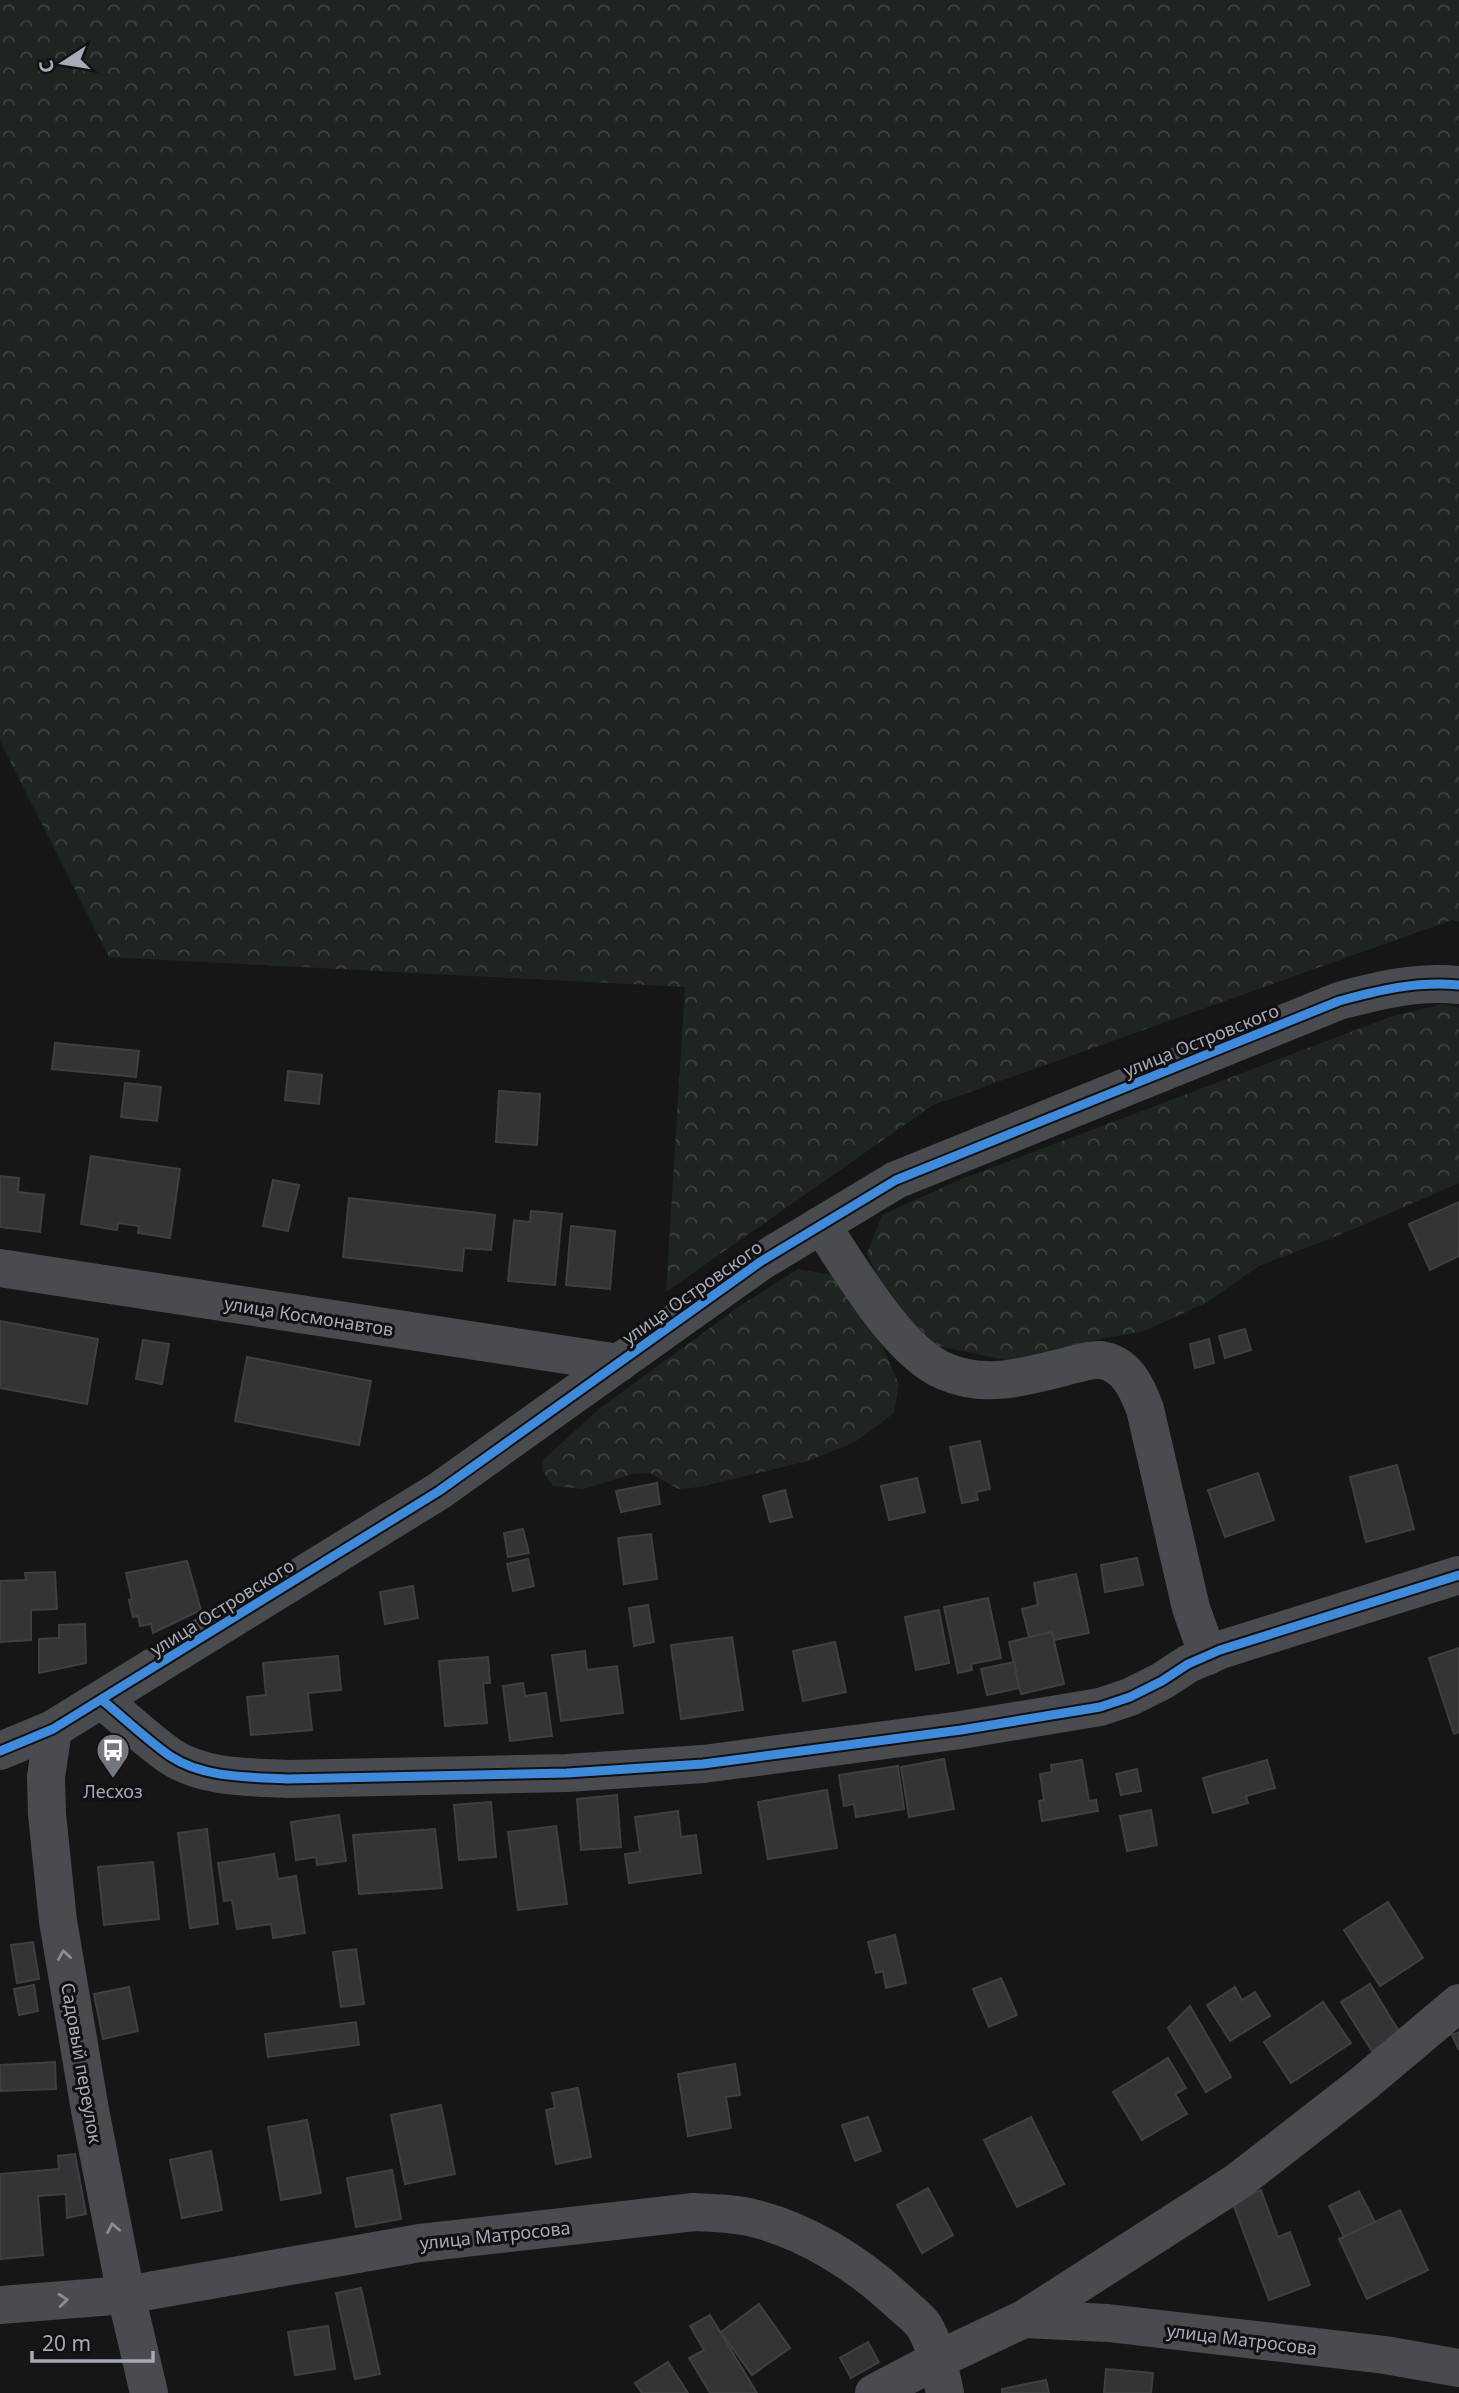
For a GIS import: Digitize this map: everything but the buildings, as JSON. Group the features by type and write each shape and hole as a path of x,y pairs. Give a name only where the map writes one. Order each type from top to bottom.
{"street":[{"name":"улица Островского","path":"0,1751 53,1729 102,1700 439,1491 760,1262 896,1180 1339,1001 1390,987 1436,983 1459,985"},
{"path":"821,1225 877,1306 911,1348 940,1370 989,1382 1100,1360 1124,1371 1136,1386 1145,1409 1191,1608 1208,1656"},
{"name":"улица Космонавтов","path":"0,1268 619,1363"},
{"path":"102,1700 171,1757 203,1770 241,1777 287,1779 567,1773 703,1764 961,1730 1100,1707 1130,1697 1188,1664 1208,1656 1459,1575"},
{"name":"Садовый переулок","path":"53,1729 46,1777 58,1921 90,2110 126,2295 149,2393"},
{"path":"874,2393 941,2376 1024,2319 1237,2182 1363,2084 1459,2003"},
{"name":"улица Матросова","path":"0,2305 126,2295 420,2243 694,2212 725,2213 753,2218 800,2234 845,2259 889,2292 923,2325 941,2376"},
{"name":"улица Матросова","path":"1024,2319 1108,2323 1385,2355 1459,2368"}],"green space":[{"path":"0,0 1459,0 1459,922 1452,920 933,1105 666,1292 685,987 109,957 0,741"},
{"path":"1442,1004 1459,1008 1459,1183 1344,1233 1259,1266 1206,1303 1144,1331 1076,1344 1011,1361 938,1346 887,1298 867,1253 882,1215 959,1180 1390,1017"},
{"path":"798,1269 833,1275 854,1300 881,1344 899,1384 894,1413 855,1442 808,1461 700,1487 678,1489 650,1473 633,1474 583,1489 553,1486 542,1470 543,1460 600,1408 740,1306"}],"cycle path":[{"path":"0,1751 53,1729 439,1491 760,1262 896,1180 1339,1001 1398,987 1459,985"},
{"path":"102,1700 170,1756 197,1769 242,1777 287,1779 567,1773 703,1764 961,1730 1100,1707 1130,1697 1188,1664 1220,1650 1459,1575"}],"place":[{"name":"Лесхоз","path":"113,1780"}]}
